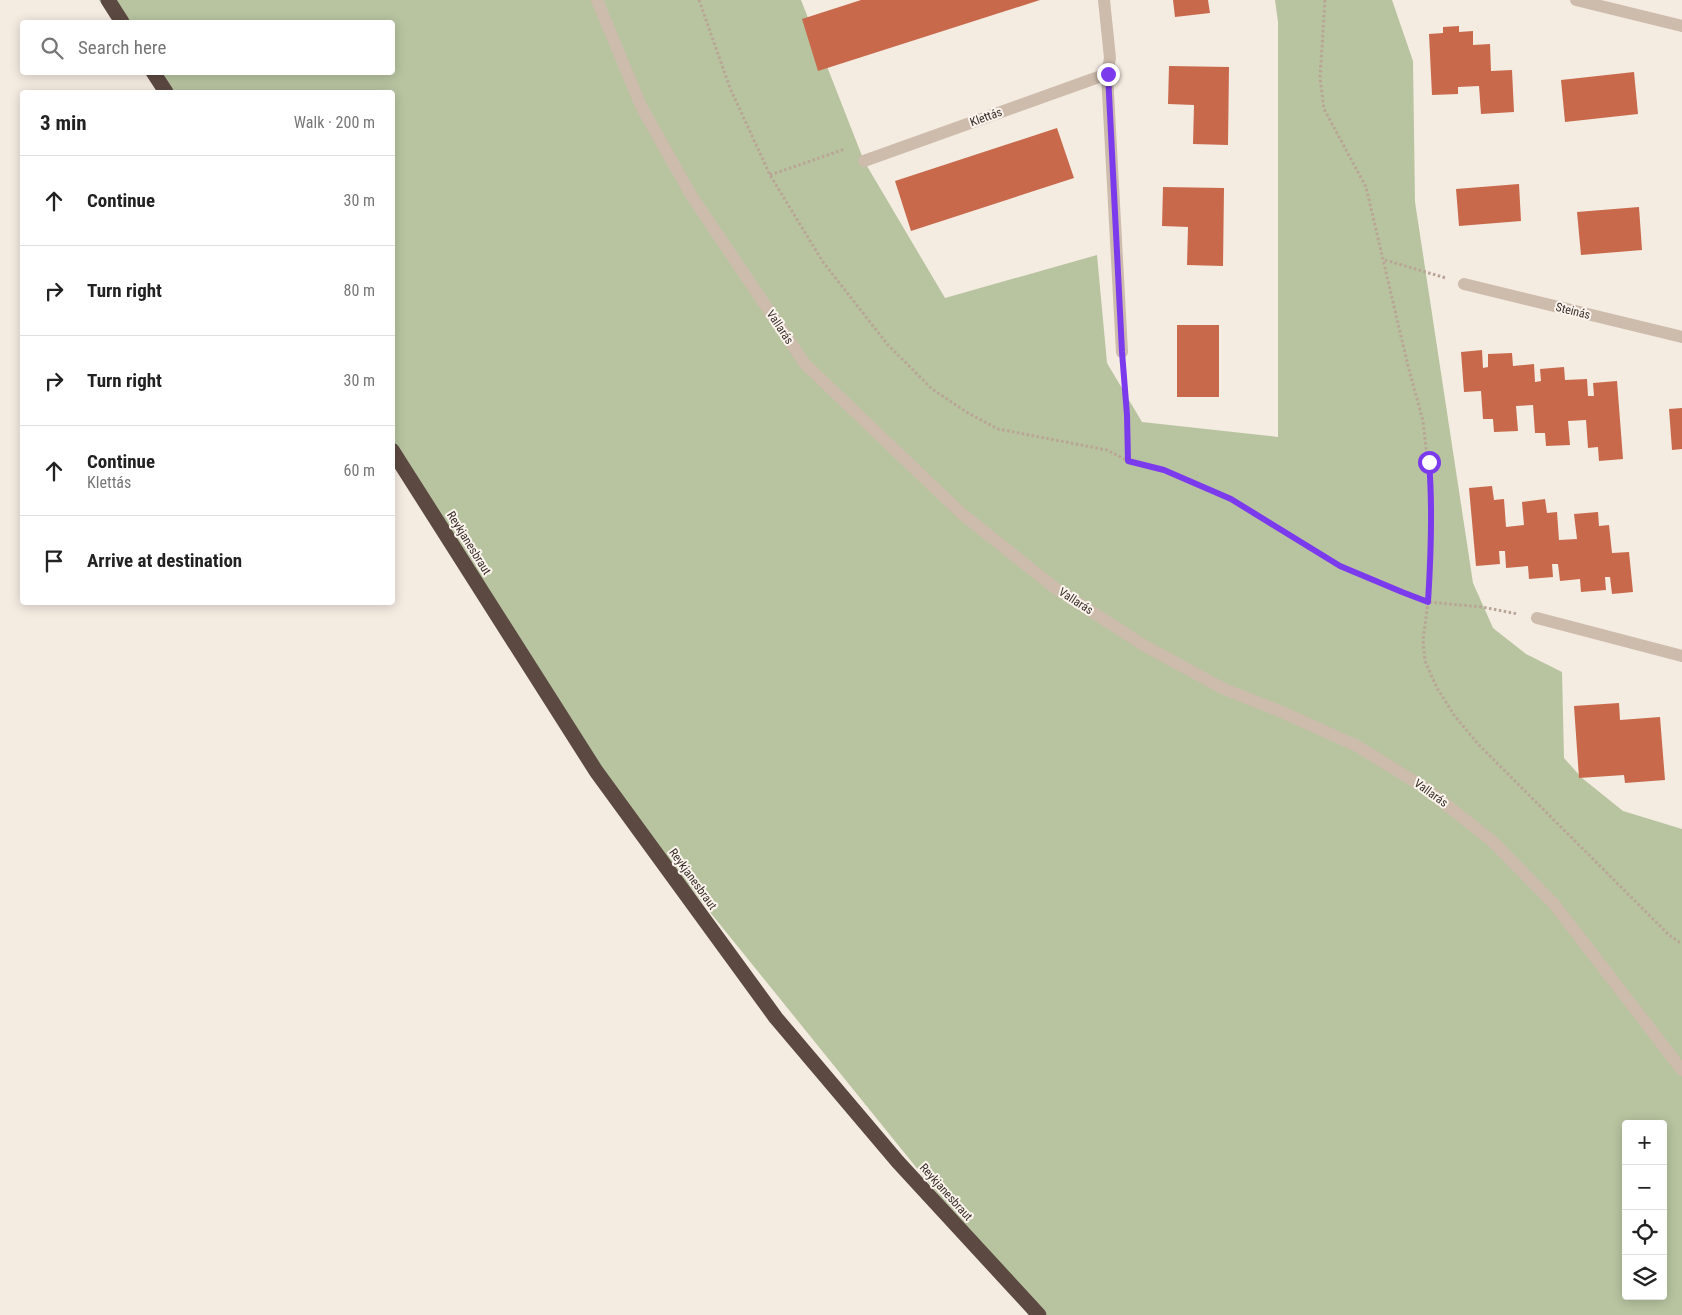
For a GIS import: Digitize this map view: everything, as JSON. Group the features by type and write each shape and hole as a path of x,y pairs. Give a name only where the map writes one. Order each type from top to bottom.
{"highway":[{"path":"108,0 121,20"},
{"path":"156,75 165,90"},
{"name":"Reykjanesbraut","path":"395,455 596,771 776,1018 898,1162 1040,1315"},
{"name":"Reykjanesbraut","path":"1016,1291 1046,1315"}],"street":[{"name":"Vallarás","path":"597,0 641,106 691,195 805,364 961,513 1055,588 1146,646 1224,689 1282,712 1357,746 1425,788 1492,841 1554,904 1682,1070"},
{"path":"1104,0 1110,58 1108,74 1122,352"},
{"path":"1576,0 1682,26"},
{"name":"Klettás","path":"864,161 1108,74"},
{"name":"Steinás","path":"1464,284 1682,337"},
{"path":"1537,618 1682,656"}],"path":[{"path":"699,0 730,88 770,175 823,262 888,345 932,389 968,413 998,429 1107,450 1128,461 1164,470 1231,499 1340,566 1428,602 1482,607 1537,618"},
{"path":"1325,0 1320,78 1324,109 1366,187 1408,366 1423,421 1432,502 1428,602 1423,640 1425,661 1436,688 1454,715 1478,744 1669,935 1682,944"},
{"path":"1384,260 1464,284"},
{"path":"1122,352 1127,415 1128,461"}],"green space":[{"path":"99,0 801,0 864,161 945,298 1097,255 1107,363 1142,422 1278,437 1278,22 1275,0 1392,0 1413,61 1415,202 1473,583 1493,628 1526,654 1562,672 1564,758 1582,778 1623,811 1682,829 1682,1315 1047,1315 1016,1291 596,771 395,458 395,90 158,90 147,75 395,75 395,20 113,20"}],"building":[{"path":"861,0 1040,0 818,71 802,19"},
{"path":"1173,0 1208,0 1210,13 1175,17"},
{"path":"1459,26 1459,32 1473,31 1473,45 1490,44 1491,71 1512,70 1514,112 1481,114 1479,86 1458,87 1458,94 1432,95 1429,34 1443,33 1443,27"},
{"path":"1169,66 1229,67 1228,145 1193,144 1194,105 1168,104"},
{"path":"1634,72 1638,114 1565,122 1561,80"},
{"path":"1057,128 1074,178 911,231 895,181"},
{"path":"1519,184 1521,221 1459,226 1456,189"},
{"path":"1163,187 1224,188 1223,266 1187,265 1188,227 1162,226"},
{"path":"1639,207 1642,250 1581,255 1577,212"},
{"path":"1177,325 1219,325 1219,397 1177,397"},
{"path":"1482,350 1483,368 1488,367 1488,354 1512,353 1513,366 1534,364 1535,382 1541,381 1540,369 1564,367 1565,380 1587,379 1588,396 1594,396 1593,383 1617,381 1623,459 1599,461 1598,447 1588,448 1586,420 1568,421 1570,445 1546,446 1545,433 1535,433 1533,405 1516,406 1518,431 1494,432 1493,419 1483,419 1481,391 1464,392 1461,352"},
{"path":"1682,408 1682,449 1672,450 1669,409"},
{"path":"1492,486 1494,500 1504,499 1506,527 1524,525 1522,502 1545,499 1547,513 1557,512 1559,540 1577,539 1574,514 1598,512 1599,526 1609,525 1612,553 1629,552 1633,592 1612,594 1610,577 1605,577 1606,590 1581,592 1580,579 1560,581 1558,564 1552,564 1553,577 1529,579 1528,566 1506,568 1505,551 1499,551 1500,564 1476,566 1469,488"},
{"path":"1619,703 1620,720 1660,717 1665,780 1625,783 1624,775 1579,778 1574,706"}],"route":[{"path":"1108,74 1128,461 1164,470 1231,499 1340,566 1428,602 1432,538 1429,462"}]}
